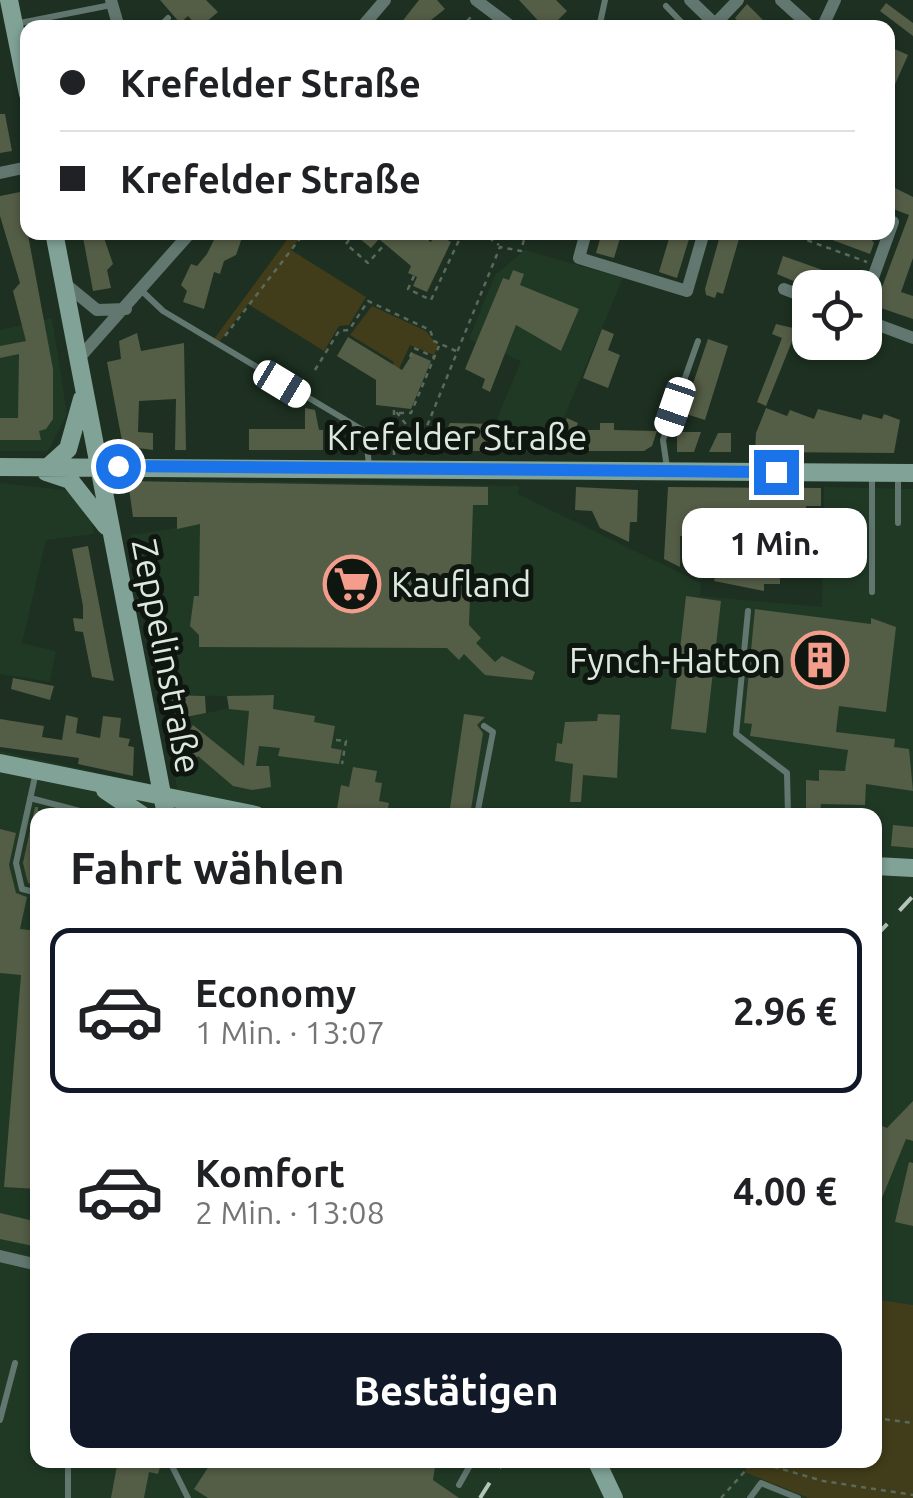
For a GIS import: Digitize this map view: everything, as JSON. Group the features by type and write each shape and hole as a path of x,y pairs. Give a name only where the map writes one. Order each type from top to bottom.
{"street":[{"path":"10,0 20,54"},
{"path":"369,20 385,0"},
{"path":"690,0 711,20"},
{"path":"781,0 803,20"},
{"path":"480,2 503,20"},
{"name":"Zeppelinstraße","path":"56,240 85,376 109,531 138,651 164,806"},
{"path":"80,356 142,292 184,240"},
{"path":"584,240 580,258 687,291 702,240"},
{"path":"876,270 886,240"},
{"path":"64,283 97,310 126,309"},
{"path":"784,289 792,292"},
{"path":"882,326 913,338"},
{"path":"40,467 62,457 75,431 85,376"},
{"name":"Krefelder Straße","path":"0,467 906,473"},
{"path":"40,467 70,480 109,531"},
{"path":"0,763 97,784 164,806"},
{"path":"97,784 132,808"},
{"path":"882,866 913,868"},
{"path":"0,1256 30,1263"},
{"path":"600,1468 614,1498"}],"lane":[{"path":"32,20 112,2"},
{"path":"666,6 679,20"},
{"path":"14,24 20,23"},
{"path":"142,292 163,311 366,432 369,469"},
{"path":"668,472 664,440 698,341"},
{"path":"872,473 872,592"},
{"path":"898,523 906,473"},
{"path":"748,612 736,734 788,773 788,808"},
{"path":"478,808 493,732 484,726"},
{"path":"30,890 22,888 16,863 36,771"},
{"path":"30,798 68,808"},
{"path":"0,1420 15,1363"},
{"path":"68,1468 68,1498"},
{"path":"172,1468 188,1498"},
{"path":"459,1485 469,1468"},
{"path":"750,1498 761,1483 798,1498"}],"path":[{"path":"218,345 299,240"},
{"path":"349,240 346,244 368,263 385,244"},
{"path":"414,276 408,289 432,300 459,240"},
{"path":"492,240 521,252 524,240"},
{"path":"806,240 877,266"},
{"path":"420,442 394,409 394,457 412,469 500,246"},
{"path":"315,370 339,331 349,330 368,301 430,330 440,344 458,352"},
{"path":"398,414 412,413 440,344"},
{"path":"410,357 414,348 434,357"},
{"path":"336,740 346,742 342,764"},
{"path":"882,1419 913,1423"},
{"path":"721,1498 748,1468"},
{"path":"778,1468 824,1481 913,1495"}],"shaded area":[{"path":"287,240 298,240 291,250 366,297 349,325 339,326 324,351 248,304 219,342 214,339"},
{"path":"525,250 623,278 549,453 492,452 492,431 521,361 469,339 495,275"},
{"path":"372,306 426,331 438,346 434,355 410,345 397,373 391,369 394,362 350,335"},
{"path":"52,318 67,414 48,451 0,451 0,330"},
{"path":"190,480 519,486 518,494 701,583 700,596 822,607 824,487 913,489 913,1305 882,1300 882,808 30,808 30,1468 747,1468 744,1472 809,1498 0,1498 0,751 177,790 167,722 229,708 226,696 162,695 130,535 190,526"},
{"path":"0,483 65,490 89,508 94,534 46,540 22,643 56,651 50,682 0,674"},
{"path":"882,1300 913,1305 913,1498 809,1498 744,1472 747,1468 882,1468"}],"building":[{"path":"160,0 206,0 218,12 208,20 192,20 188,16 177,20"},
{"path":"419,0 437,0 445,9 431,20 403,20"},
{"path":"519,0 556,0 567,11 558,20 538,20"},
{"path":"886,3 913,23 913,36 895,20 880,11"},
{"path":"747,4 762,20 737,20"},
{"path":"895,49 908,55 895,84"},
{"path":"0,114 5,114 12,151 0,153"},
{"path":"895,188 913,197 913,258 901,292 913,296 913,319 882,308 882,287 909,215 895,210"},
{"path":"20,192 20,240 29,240 53,369 53,419 46,429 39,431 41,440 0,440 0,418 18,418 19,354 0,358 0,346 26,341 13,291 20,283 0,216 0,196"},
{"path":"83,240 105,240 113,264 107,270 111,288 93,291"},
{"path":"214,240 241,240 236,255 224,261 220,274 214,272 204,309 183,302 187,291 181,285 191,264 197,266"},
{"path":"361,240 378,240 371,248"},
{"path":"380,240 451,242 427,292 413,286 417,277 408,273 411,266"},
{"path":"600,240 620,240 614,258 596,253"},
{"path":"669,240 689,240 677,278 659,272"},
{"path":"719,240 739,240 723,294 717,292 715,298 706,295"},
{"path":"832,240 872,240 870,254"},
{"path":"783,256 823,270 792,270 792,280 777,274"},
{"path":"513,270 524,274 520,285 579,309 561,351 516,325 490,392 482,388 485,379 465,369 503,278 509,280"},
{"path":"776,324 792,328 792,341 766,406 757,402 782,338 772,334"},
{"path":"602,329 614,334 608,350 620,355 608,388 583,378"},
{"path":"137,333 141,351 184,343 186,450 175,450 176,399 139,401 138,432 153,433 153,450 123,446 107,362 121,359 119,341"},
{"path":"348,337 402,370 413,353 431,361 411,409 376,405 376,380 337,356"},
{"path":"708,339 728,346 705,420 683,413"},
{"path":"305,408 315,410 319,430 323,430 323,450 249,450 249,429 305,429"},
{"path":"766,408 787,416 790,410 814,419 818,409 861,420 863,414 882,419 884,414 900,420 894,453 755,452 756,433"},
{"path":"567,418 578,423 575,430 600,430 600,423 614,423 614,430 657,431 652,446 644,451 553,451"},
{"path":"450,423 495,424 491,451 429,451 433,433 446,431"},
{"path":"677,432 701,432 694,452 677,452"},
{"path":"718,433 731,433 731,452 709,452"},
{"name":"Kaufland","path":"128,481 488,487 488,505 473,505 469,625 481,638 476,643 495,662 502,656 535,672 532,680 485,675 464,654 459,660 447,648 199,647 199,635 190,626 194,596 199,596 200,524 177,529 177,517 133,517"},
{"path":"576,487 638,490 637,522 630,522 629,542 600,528 592,511 575,510"},
{"path":"668,487 821,488 821,506 806,506 806,510 798,510 798,516 784,516 780,536 764,539 751,539 751,531 720,530 720,522 701,522 701,536 680,536 680,567 664,559"},
{"path":"830,519 847,519 847,534 857,534 857,570 830,569"},
{"path":"88,546 114,681 92,677 83,632 75,631 73,618 83,619 83,606 72,549"},
{"path":"745,560 745,565 764,565 764,574 780,574 780,584 764,584 764,591 714,581 720,563"},
{"path":"686,596 721,601 706,733 671,729"},
{"path":"755,609 871,624 871,618 896,627 886,712 839,706 836,732 895,739 894,747 909,749 913,791 866,784 865,805 821,804 821,808 806,808 806,780 819,781 819,770 845,771 848,750 750,736 752,724 744,723"},
{"path":"13,678 54,686 50,700 11,689"},
{"path":"171,695 205,696 206,713 176,719"},
{"path":"274,695 273,709 315,716 314,722 335,726 331,748 342,750 339,764 278,756 280,748 259,746 256,766 269,766 271,787 252,790 233,786 198,756 189,768 174,756 193,725 244,766 249,711 229,709 227,696"},
{"path":"464,714 485,717 477,725 483,733 471,808 450,808"},
{"path":"598,714 620,715 617,778 583,775 581,802 570,802 573,764 555,761 557,743 562,744 565,722 597,721"},
{"path":"66,715 78,718 76,733 100,738 103,716 121,718 119,737 130,739 128,746 134,747 133,776 78,764 79,758 0,747 0,719 44,726 42,737 62,740"},
{"path":"353,767 377,771 375,782 382,783 379,801 389,803 388,808 337,808 341,785 349,787"},
{"path":"893,825 913,827 913,848 891,846"},
{"path":"0,829 16,833 9,865 16,893 27,897 20,929 30,930 30,1189 4,1187 21,975 0,973"},
{"path":"30,830 30,884 23,863"},
{"path":"913,1101 913,1141 906,1139 882,1198 882,1126 887,1128"},
{"path":"909,1162 913,1163 913,1226 895,1222"},
{"path":"0,1213 30,1220 30,1245 0,1239"},
{"path":"117,1468 160,1468 158,1474 149,1472 144,1498 111,1498"},
{"path":"208,1468 435,1468 433,1480 459,1498 208,1498 194,1489"}],"railway":[{"path":"882,929 913,896"},
{"path":"480,1498 499,1468"}],"place":[{"name":"Kaufland","path":"352,584"},
{"name":"Fynch-Hatton","path":"820,660"}],"route":[{"path":"118,466 776,472"}]}
